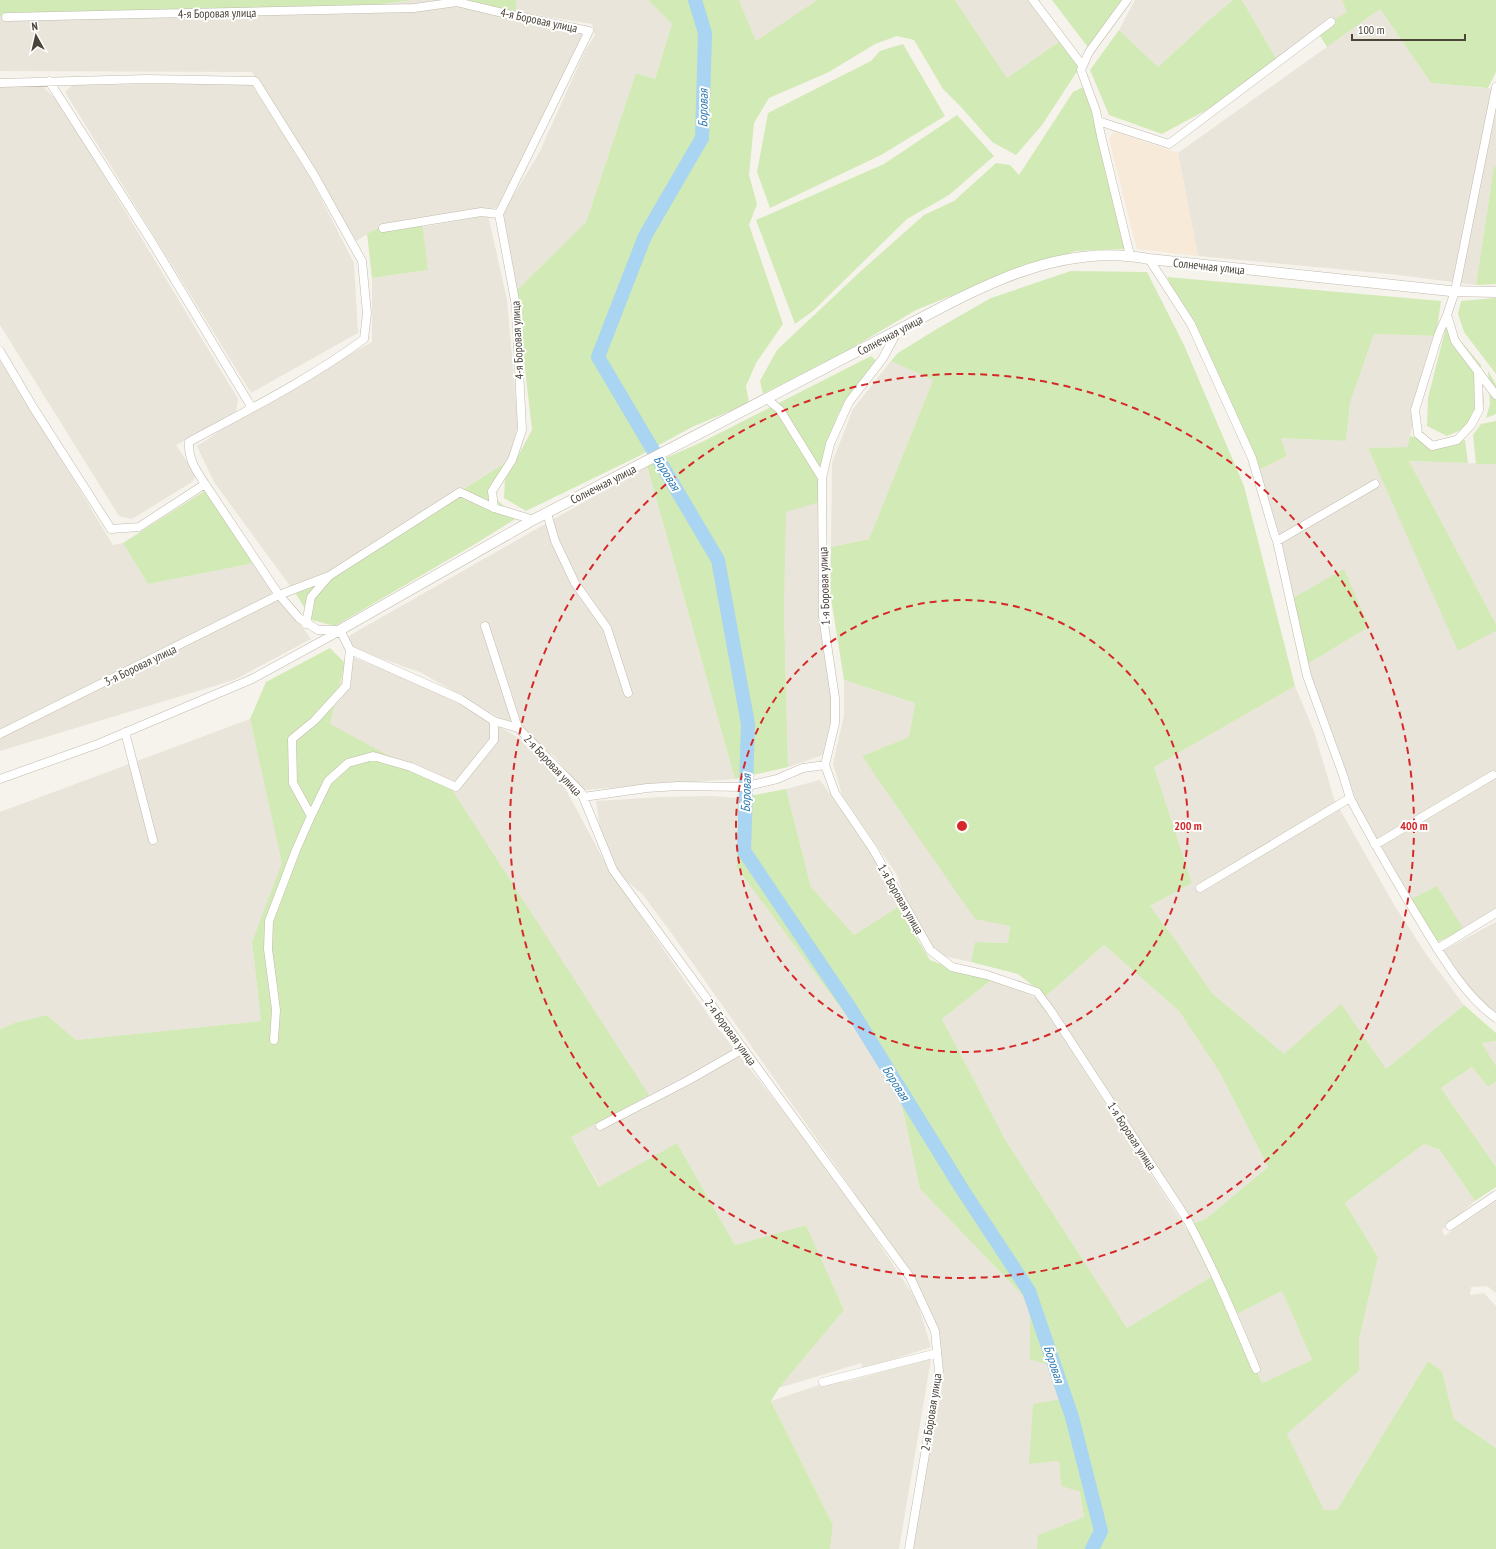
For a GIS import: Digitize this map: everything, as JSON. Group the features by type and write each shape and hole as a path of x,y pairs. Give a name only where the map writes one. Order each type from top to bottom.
{"street":[{"path":"1033,0 1082,65"},
{"path":"1127,0 1089,52 1081,70 1096,110 1130,255"},
{"name":"4-я Боровая улица","path":"6,17 414,8 457,2 589,31 499,214 516,306 522,430 512,460 492,491 494,508"},
{"path":"1098,121 1169,144 1331,22"},
{"path":"0,83 147,79 255,81 314,175 362,261 367,313 364,339 344,354 252,408 189,442 188,453 205,484 279,595 306,624 318,630 340,630"},
{"path":"49,81 150,239 252,408"},
{"path":"1478,370 1479,410 1471,425 1457,440 1432,446 1418,434 1415,410 1439,334 1448,315 1455,292 1496,87"},
{"path":"383,228 481,212 499,214"},
{"name":"Солнечная улица","path":"340,630 547,513 898,330 1002,278 1056,261 1090,256 1130,255 1149,259 1455,292 1496,292"},
{"path":"1149,259 1183,311 1194,331 1252,458 1277,541 1307,676 1350,798 1374,845 1437,949 1469,992 1496,1018"},
{"path":"1448,315 1455,341 1496,395"},
{"name":"1-я Боровая улица","path":"898,330 883,358 849,402 830,444 822,478 824,617 835,698 835,723 825,765 835,793 873,849 930,950 952,967 987,975 1036,992 1051,1011 1188,1221 1207,1256 1256,1369"},
{"path":"0,351 33,407 111,529 139,527 205,484"},
{"path":"767,399 780,410 822,478"},
{"path":"1277,541 1375,484"},
{"path":"306,624 311,597 329,576 460,492 494,508 534,520"},
{"path":"547,513 555,542 576,583 607,628 628,693"},
{"name":"3-я Боровая улица","path":"0,734 279,595 329,576"},
{"path":"485,626 518,728"},
{"path":"311,816 293,783 292,739 314,720 346,686 350,650 340,630"},
{"path":"0,779 98,744 252,679 340,630"},
{"name":"2-я Боровая улица","path":"350,650 460,699 494,721 518,728 581,792 613,870 910,1277 935,1331 939,1371 909,1549"},
{"path":"274,1040 276,1010 268,949 269,922 296,850 328,781 348,763 373,756 411,767 456,787 494,740 494,721"},
{"path":"125,732 153,840"},
{"path":"583,797 647,788 678,786 743,787 777,779 803,768 825,765"},
{"path":"1374,845 1493,775"},
{"path":"1200,888 1350,798"},
{"path":"1437,949 1496,913"},
{"path":"600,1126 687,1081 743,1048"},
{"path":"1450,1226 1496,1195"},
{"path":"823,1382 937,1353"}],"shaded area":[{"path":"412,0 468,0 514,16 579,29 585,35 534,145 498,207 422,222 380,227 356,241 252,72 0,71 0,16 375,5"},
{"path":"516,0 648,0 672,24 655,79 636,73 586,222 516,291 501,216 539,153 585,51 595,35 592,24 516,12"},
{"path":"739,0 817,0 756,41"},
{"path":"955,0 1034,0 1063,39 1007,78"},
{"path":"1135,0 1233,0 1158,67 1119,30"},
{"path":"1242,0 1342,0 1348,12 1276,58"},
{"path":"1380,9 1431,83 1496,89 1496,167 1494,166 1476,285 1390,274 1198,256 1178,153"},
{"path":"251,83 311,179 354,263 358,333 251,393 65,92 73,85"},
{"path":"0,84 40,84 61,104 238,399 236,413 176,445 196,475 192,482 132,519 119,516 0,325"},
{"path":"1114,131 1178,153 1198,256 1137,249 1109,139"},
{"path":"488,215 507,300 518,425 508,461 296,594 214,482 197,446 261,404 372,342 372,278 428,270 422,227"},
{"path":"1374,334 1436,336 1407,447 1368,448 1459,650 1496,631 1496,911 1464,930 1407,901 1389,877 1347,796 1304,666 1369,627 1288,601 1257,471 1287,456 1281,438 1346,441 1350,403"},
{"path":"0,358 113,545 123,543 148,584 255,563 311,639 234,680 0,751"},
{"path":"891,361 933,380 869,539 831,547 832,463 853,409"},
{"path":"1409,461 1496,464 1496,624"},
{"path":"647,466 735,779 583,790 554,756 517,728 422,673 352,648 347,637"},
{"path":"820,502 820,593 835,707 823,755 788,767 784,610 785,511"},
{"path":"355,658 431,688 521,739 565,788 608,868 713,1022 792,1122 870,1230 917,1301 931,1347 863,1369 861,1363 779,1388 844,1310 806,1225 735,1245 677,1143 600,1187 571,1137 649,1095 330,724 345,663"},
{"path":"844,680 915,703 909,737 862,756 1010,926 1008,943 975,942 971,962 938,955 907,905 897,875 842,795 833,764 844,715"},
{"path":"1295,686 1314,731 1334,799 1393,903 1426,954 1464,1005 1386,1069 1284,1054 1212,993 1150,906 1192,883 1154,767"},
{"path":"250,719 283,863 252,942 261,1021 76,1040 47,1015 14,1023 0,1029 0,812"},
{"path":"820,780 884,870 898,907 854,935 811,887 786,789"},
{"path":"712,796 738,798 737,868 897,1084 920,1189 1030,1303 1031,1319 1055,1367 1064,1399 1029,1464 1059,1461 1061,1486 1080,1492 1084,1517 1039,1535 1037,1549 908,1549 941,1343 922,1293 850,1186 672,934 643,895 620,875 602,842 596,801"},
{"path":"1496,922 1496,1018 1437,954"},
{"path":"1104,945 1179,1011 1220,1073 1268,1167 1207,1218 1193,1224 1046,996"},
{"path":"994,978 1038,999 1187,1230 1211,1277 1127,1328 1006,1141 942,1019"},
{"path":"1496,1041 1496,1066 1482,1043"},
{"path":"1472,1067 1488,1087 1496,1082 1496,1167 1441,1088"},
{"path":"1424,1144 1440,1150 1475,1201 1442,1230 1444,1236 1496,1201 1496,1293 1487,1286 1471,1287 1470,1295 1484,1293 1496,1306 1496,1448 1454,1419 1442,1371 1428,1361 1337,1510 1324,1511 1287,1434 1359,1371 1359,1340 1378,1257 1345,1203"},
{"path":"1282,1291 1312,1360 1262,1383 1233,1316"},
{"path":"931,1359 899,1549 830,1549 833,1525 771,1401 843,1377 845,1382"}],"green space":[{"path":"0,0 412,0 375,5 0,16"},
{"path":"468,0 516,0 516,12 514,16"},
{"path":"648,0 739,0 756,41 817,0 955,0 1007,78 1063,39 1082,64 1042,125 1016,155 992,142 943,89 914,40 897,36 875,44 829,72 769,98 754,123 749,175 757,204 749,225 783,324 756,363 746,386 749,403 692,427 639,456 526,511 504,498 505,480 532,430 516,291 586,222 636,73 655,79 672,24"},
{"path":"1052,0 1123,0 1090,50"},
{"path":"1233,0 1242,0 1276,58 1225,100 1162,134 1109,115 1090,70 1119,30 1158,67"},
{"path":"1342,0 1496,0 1496,72 1488,88 1431,83 1380,9 1327,47 1317,31 1347,12"},
{"path":"903,44 945,116 881,155 770,208 757,172 768,113 871,61 880,51"},
{"path":"1083,87 1096,122 1125,249 1076,251 1007,273 916,310 850,349 763,394 760,381 777,350 861,271 924,215 954,201 996,163 1010,165 1019,175 1073,92"},
{"path":"957,115 994,156 949,195 907,219 813,311 795,324 756,220 884,164"},
{"path":"1494,166 1496,167 1496,284 1476,285"},
{"path":"422,222 428,270 372,278 367,234 380,227"},
{"path":"1071,271 1147,272 1184,345 1244,486 1295,686 1154,767 1192,883 1150,906 1212,993 1284,1054 1341,1004 1386,1069 1464,1005 1496,1033 1496,1041 1482,1043 1496,1066 1496,1082 1488,1087 1472,1067 1441,1088 1496,1167 1496,1187 1475,1201 1440,1150 1424,1144 1345,1203 1378,1257 1359,1340 1359,1371 1287,1434 1324,1510 1337,1510 1428,1361 1442,1371 1454,1419 1496,1448 1496,1549 1037,1549 1038,1535 1084,1517 1080,1492 1061,1486 1059,1461 1029,1464 1033,1404 1063,1399 1055,1367 1030,1359 1030,1303 920,1189 897,1084 737,868 738,798 786,789 811,887 854,935 898,907 930,960 969,975 994,978 942,1019 1006,1141 1127,1328 1211,1277 1187,1230 1193,1224 1207,1218 1268,1167 1220,1073 1179,1011 1104,945 1046,996 1018,974 971,962 975,942 1008,943 1010,926 975,919 862,756 909,737 915,703 844,680 830,592 831,547 869,539 933,380 891,361 898,353 991,298","holes":["1282,1291 1312,1360 1262,1383 1233,1316"]},
{"path":"1167,277 1441,301 1436,336 1374,334 1350,403 1346,441 1281,438 1287,456 1257,471"},
{"path":"1496,298 1496,374 1464,332 1458,314 1461,301"},
{"path":"1450,311 1454,333 1481,365 1484,403 1470,426 1447,436 1427,426 1428,398"},
{"path":"871,356 876,361 838,414 821,465 820,502 786,512 784,610 788,767 735,779 647,466 702,442"},
{"path":"1488,371 1496,384 1496,414 1486,418 1490,404"},
{"path":"1496,421 1496,464 1476,464 1473,435 1481,424"},
{"path":"1410,436 1446,444 1465,440 1468,463 1409,461 1496,624 1496,631 1458,651 1368,448 1407,447"},
{"path":"505,463 492,495 517,518 335,626 312,620 296,594"},
{"path":"206,490 255,563 148,584 123,543"},
{"path":"1344,569 1369,627 1304,666 1288,601"},
{"path":"330,648 345,663 330,724 452,790 649,1095 571,1137 599,1187 677,1143 735,1245 806,1225 844,1310 779,1388 771,1401 833,1525 830,1549 0,1549 0,1029 14,1023 47,1015 76,1040 261,1021 252,942 282,863 250,719 266,682"},
{"path":"1437,886 1464,930 1433,944 1407,901"}],"waterway":[{"name":"Боровая","path":"695,0 705,33 702,138 645,236 598,357 718,560 748,724 744,851 850,1008 962,1189 1029,1291 1072,1417 1101,1531 1092,1549"}]}
